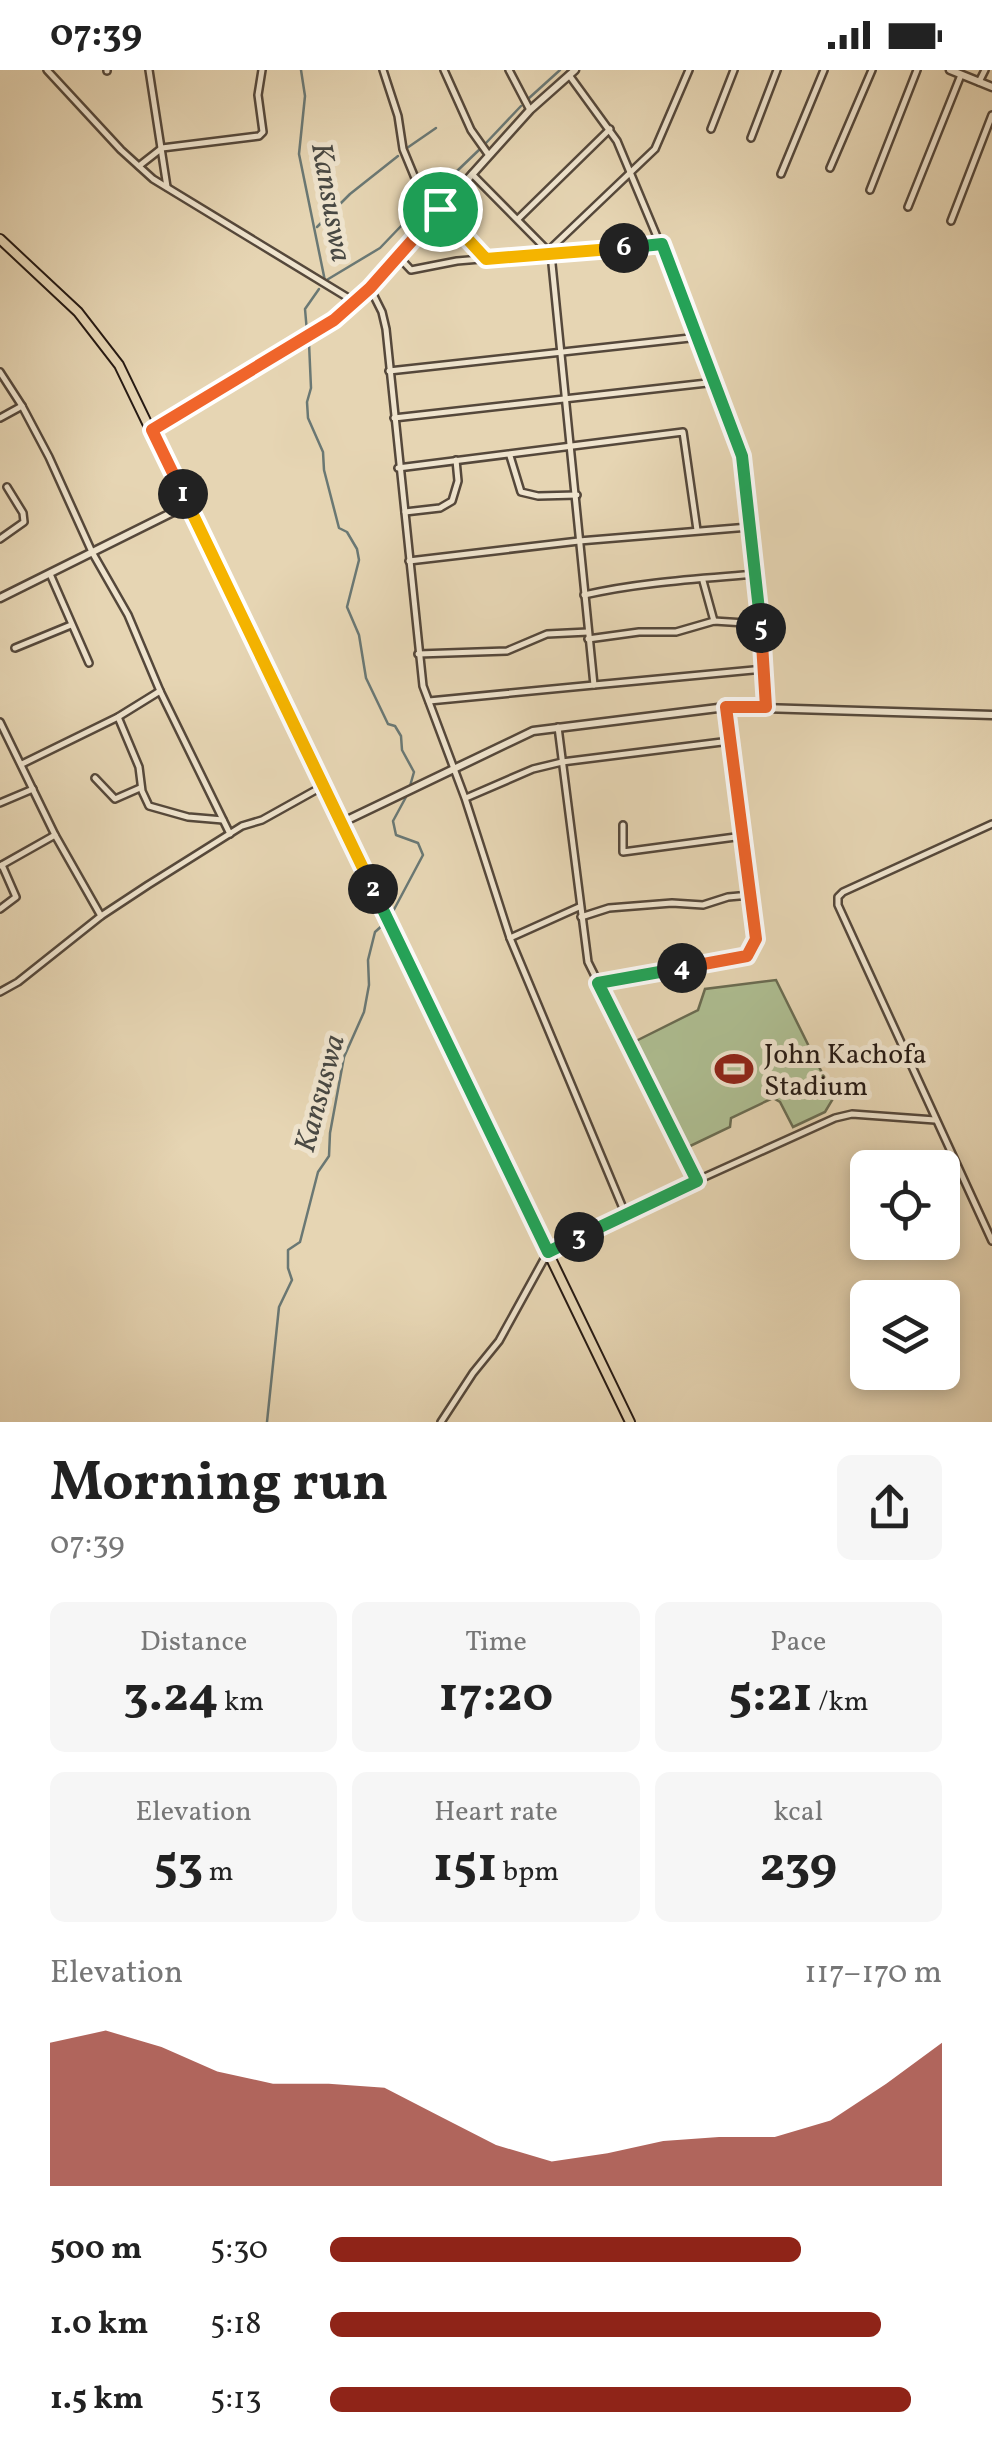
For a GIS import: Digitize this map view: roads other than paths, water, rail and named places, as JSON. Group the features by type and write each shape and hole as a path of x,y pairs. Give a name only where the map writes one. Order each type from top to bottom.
{"main road":[{"path":"0,239 78,312 118,365 630,1422"}],"street":[{"path":"47,70 139,166 167,188 354,302"},
{"path":"149,70 167,188"},
{"path":"139,166 162,148 259,136 263,132 258,95 262,70"},
{"path":"383,70 398,116 406,162 425,194 486,259"},
{"path":"444,70 471,130 488,154"},
{"path":"509,70 530,110"},
{"path":"550,252 661,140 689,70"},
{"path":"711,128 734,70"},
{"path":"752,138 777,70"},
{"path":"781,174 824,70"},
{"path":"830,168 872,70"},
{"path":"870,190 917,70"},
{"path":"950,70 992,88"},
{"path":"978,82 985,70"},
{"path":"152,430 319,329 354,302 488,154 572,72 610,128 662,244 742,456 766,707"},
{"path":"908,207 961,75"},
{"path":"950,221 992,115"},
{"path":"518,220 610,128"},
{"path":"472,174 550,252 594,685"},
{"path":"397,256 410,270 550,252 662,244"},
{"path":"370,288 384,319 418,654 428,701 465,798 510,938 625,1213"},
{"path":"390,371 699,337"},
{"path":"0,372 49,457 92,552 128,615 230,834"},
{"path":"394,418 716,382"},
{"path":"0,418 22,406"},
{"path":"398,468 683,432 697,530"},
{"path":"510,456 522,492 538,496 577,495"},
{"path":"404,512 440,508 452,501 458,481 456,460"},
{"path":"0,539 24,522 23,513 7,487"},
{"path":"0,598 188,504"},
{"path":"408,562 579,541 749,527"},
{"path":"50,574 89,664"},
{"path":"584,595 662,581 756,574"},
{"path":"702,581 714,622"},
{"path":"418,654 506,650 547,634 676,632 714,622 761,624"},
{"path":"16,648 72,625"},
{"path":"428,701 765,669"},
{"path":"22,764 118,718 160,690"},
{"path":"598,983 747,956 756,939 726,707"},
{"path":"341,823 522,735 558,727 726,707 992,715"},
{"path":"118,718 152,809 204,820 224,820"},
{"path":"0,722 55,835 101,916"},
{"path":"558,727 588,962 697,1181"},
{"path":"465,798 533,769 562,762 730,741"},
{"path":"94,778 115,798 141,788"},
{"path":"0,992 101,916 230,834 323,786"},
{"path":"0,802 33,789"},
{"path":"992,824 838,898 992,1241"},
{"path":"623,825 624,852 743,836"},
{"path":"0,909 16,898 1,865 55,835"},
{"path":"581,917 612,908 672,903 703,905 750,894"},
{"path":"510,938 579,907"},
{"path":"441,1422 499,1340 548,1252 625,1213 844,1115 935,1120"}],"waterway":[{"name":"Kansuswa","path":"301,70 305,96 299,154 325,281 380,248 425,201"},
{"path":"528,99 560,70"},
{"path":"486,143 521,106"},
{"path":"407,148 436,128"},
{"path":"433,194 480,149"},
{"path":"317,227 350,194 398,156"},
{"name":"Kansuswa","path":"307,332 305,309 319,289"},
{"name":"Kansuswa","path":"309,343 308,418 323,452 339,528 347,532 359,560 347,607 359,635 366,678 388,724 395,726 401,736 402,750 414,772 410,786"},
{"name":"Kansuswa","path":"390,917 423,855 418,843 396,835 393,821 406,797"},
{"name":"Kansuswa","path":"267,1422 279,1307 292,1280 288,1250 300,1242 318,1172 329,1156 344,1057 364,1012 368,960 375,932 385,923"}],"place":[{"name":"John Kachofa Stadium","path":"734,1069"}]}
